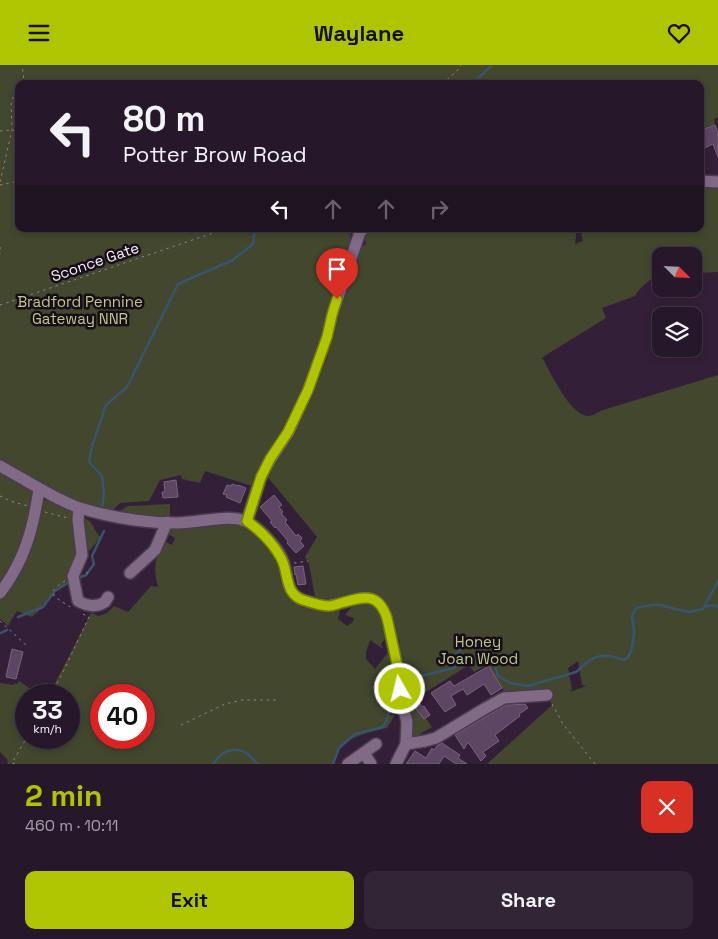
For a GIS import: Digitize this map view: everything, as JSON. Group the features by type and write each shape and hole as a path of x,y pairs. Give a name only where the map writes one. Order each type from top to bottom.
{"street":[{"path":"704,181 718,182"},
{"path":"247,521 261,477 270,459 288,432 308,390 362,232"},
{"path":"0,466 39,489 79,508 144,521 178,523 236,518 247,521 270,541 283,560 289,588 294,596 302,600 329,606 367,597 380,603 387,618 400,678 401,699 407,722 406,744 396,764"},
{"path":"0,593 18,566 28,542 39,489"},
{"path":"79,508 78,521 82,555 74,580 78,601 90,606 102,605 108,597"},
{"path":"130,573 155,549 167,522"},
{"path":"406,744 436,738 504,698 547,695"},
{"path":"348,764 376,744"},
{"path":"364,753 371,764"}],"path":[{"path":"22,65 24,80"},
{"path":"447,80 461,65"},
{"path":"0,182 12,129 10,101 15,94"},
{"path":"0,131 15,130"},
{"path":"0,185 15,182"},
{"name":"Sconce Gate","path":"0,305 216,232"},
{"path":"0,247 0,254"},
{"path":"0,496 78,521"},
{"path":"284,564 308,561"},
{"path":"86,572 89,575"},
{"path":"54,597 52,592 60,584 74,580"},
{"path":"57,684 89,617 86,616"},
{"path":"0,621 27,646"},
{"path":"547,695 563,724 595,764"},
{"path":"181,725 225,704 242,700 277,700"},
{"path":"15,764 12,763 20,749"}],"green space":[{"name":"Bradford Pennine Gateway NNR","path":"0,65 718,65 718,117 714,119 715,125 704,129 704,80 15,80 15,232 351,232 349,252 324,340 289,426 255,487 205,471 200,483 182,479 181,475 160,480 149,501 120,503 112,511 79,503 0,461"},
{"name":"Honey Joan Wood","path":"704,185 718,186 718,272 702,273 702,247 652,247 652,279 635,296 602,308 606,318 541,359 543,359 568,401 581,414 588,416 718,375 718,764 487,764 552,705 547,695 507,696 488,664 474,672 469,665 413,700 432,727 420,734 410,746 408,707 396,644 400,643 399,638 395,637 386,601 375,592 338,599 315,597 309,564 305,557 317,537 266,475 272,470 269,466 310,397 327,359 342,290 360,248 366,244 364,236 368,232 577,232 575,244 583,241 582,232 704,232","holes":["578,661 582,685 586,686 570,692 572,689 568,668"]},
{"path":"0,469 32,489 36,495 30,535 12,568 0,583"},
{"path":"45,500 67,508 73,513 79,549 69,582 55,591 43,607 32,617 17,611 8,626 0,619 0,600 22,568 34,543 41,502"},
{"path":"170,504 170,520 120,512 128,506"},
{"path":"82,518 91,523 101,537 89,551 86,550"},
{"path":"240,522 250,527 275,553 288,597 328,609 341,606 338,619 347,626 353,622 354,618 345,615 355,603 366,601 379,609 386,626 385,639 381,644 383,649 370,640 366,659 375,669 389,651 399,697 391,692 389,715 395,715 387,728 361,735 348,741 338,751 333,764 8,764 7,759 0,752 0,683 17,684 15,684 15,749 80,749 80,684 55,684 91,613 99,616 107,613 114,606 128,612 151,586 158,587 155,574 157,558 166,542 172,545 175,538 168,534 173,527"}],"building":[{"path":"715,125 718,133 718,157 713,144 704,148 704,129"},
{"path":"176,480 178,497 163,498 162,492 165,492 164,482"},
{"path":"232,484 246,488 240,503 223,494 227,485 231,486"},
{"path":"274,495 282,505 279,507 287,520 285,522 296,536 298,534 302,538 300,541 304,546 296,553 260,507"},
{"path":"303,566 306,584 298,585 294,567"},
{"path":"12,649 23,652 16,679 6,677"},
{"path":"489,666 502,688 491,695 484,684 467,695 463,689 451,696 456,705 445,712 431,693 450,681 454,686"},
{"path":"418,701 430,715 424,719 413,705"},
{"path":"525,704 528,708 495,735 499,741 483,752 486,756 481,761 468,742 464,749 455,735 506,705"},
{"path":"442,743 460,755 458,758 467,764 456,764 444,756 439,764 406,764 415,751 426,758 432,748 434,750"}],"waterway":[{"path":"476,80 492,65"},
{"path":"102,507 104,494 102,476 89,462 92,446 106,405 127,387 178,284 233,260 253,244 255,232"},
{"path":"76,579 86,575 94,564 92,556 104,531"},
{"path":"18,617 43,607 55,591 71,581"},
{"path":"405,683 421,676 454,668 457,664 456,655 467,642 472,640 482,649 495,666 498,676 510,683 528,686 576,672 594,658 611,656 625,660 632,648 634,632 632,616 636,608 661,605 689,612 703,609 718,581"},
{"path":"705,607 713,605 718,607"},
{"path":"1,633 7,630"},
{"path":"333,764 339,748 355,734 383,727 390,710 391,692 396,689"},
{"path":"213,764 224,753 235,750 246,753 257,764"}],"route":[{"path":"337,299 327,337 308,390 288,432 270,459 261,477 247,521 270,541 277,550 283,560 289,588 294,596 302,600 329,606 367,597 380,603 387,618 400,678 400,689"}]}
